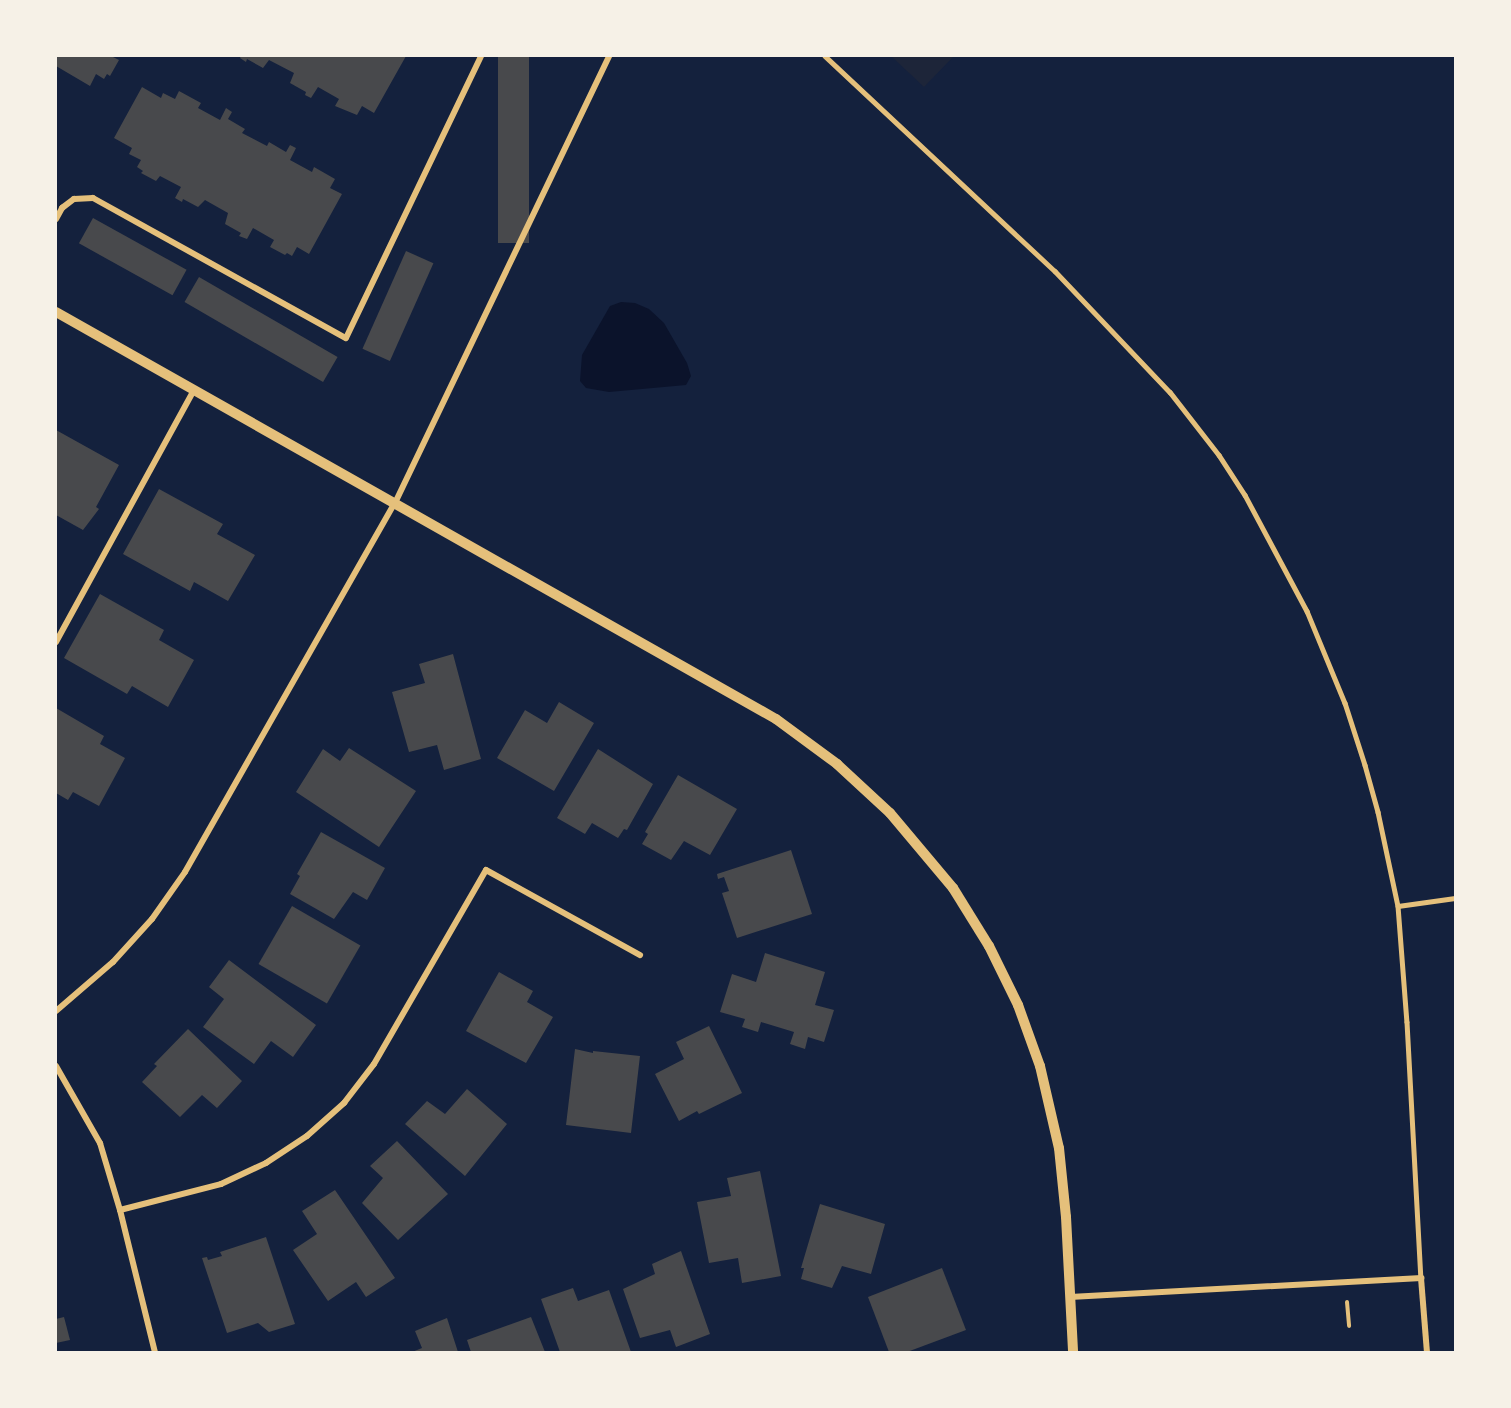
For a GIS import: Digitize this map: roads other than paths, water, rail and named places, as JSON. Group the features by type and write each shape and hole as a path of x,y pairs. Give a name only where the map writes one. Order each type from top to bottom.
{"street":[{"path":"56,219 62,208 75,199 93,198 346,338 481,56"},
{"path":"56,1011 113,962 152,919 186,872 395,503 609,56"},
{"path":"56,312 776,719 837,764 911,835 967,909 996,958 1028,1030 1044,1079 1057,1140 1066,1217 1073,1353"},
{"path":"56,642 194,390"},
{"path":"120,1210 221,1184 266,1163 307,1136 344,1103 374,1064 486,870 640,955"},
{"path":"56,1066 100,1143 120,1210 155,1353"},
{"path":"1070,1297 1422,1278 1427,1353"}],"lane":[{"path":"825,56 1080,296 1170,392 1219,455 1287,571 1325,652 1345,703 1376,803 1398,906 1422,1278"},
{"path":"1398,906 1455,898"}]}
